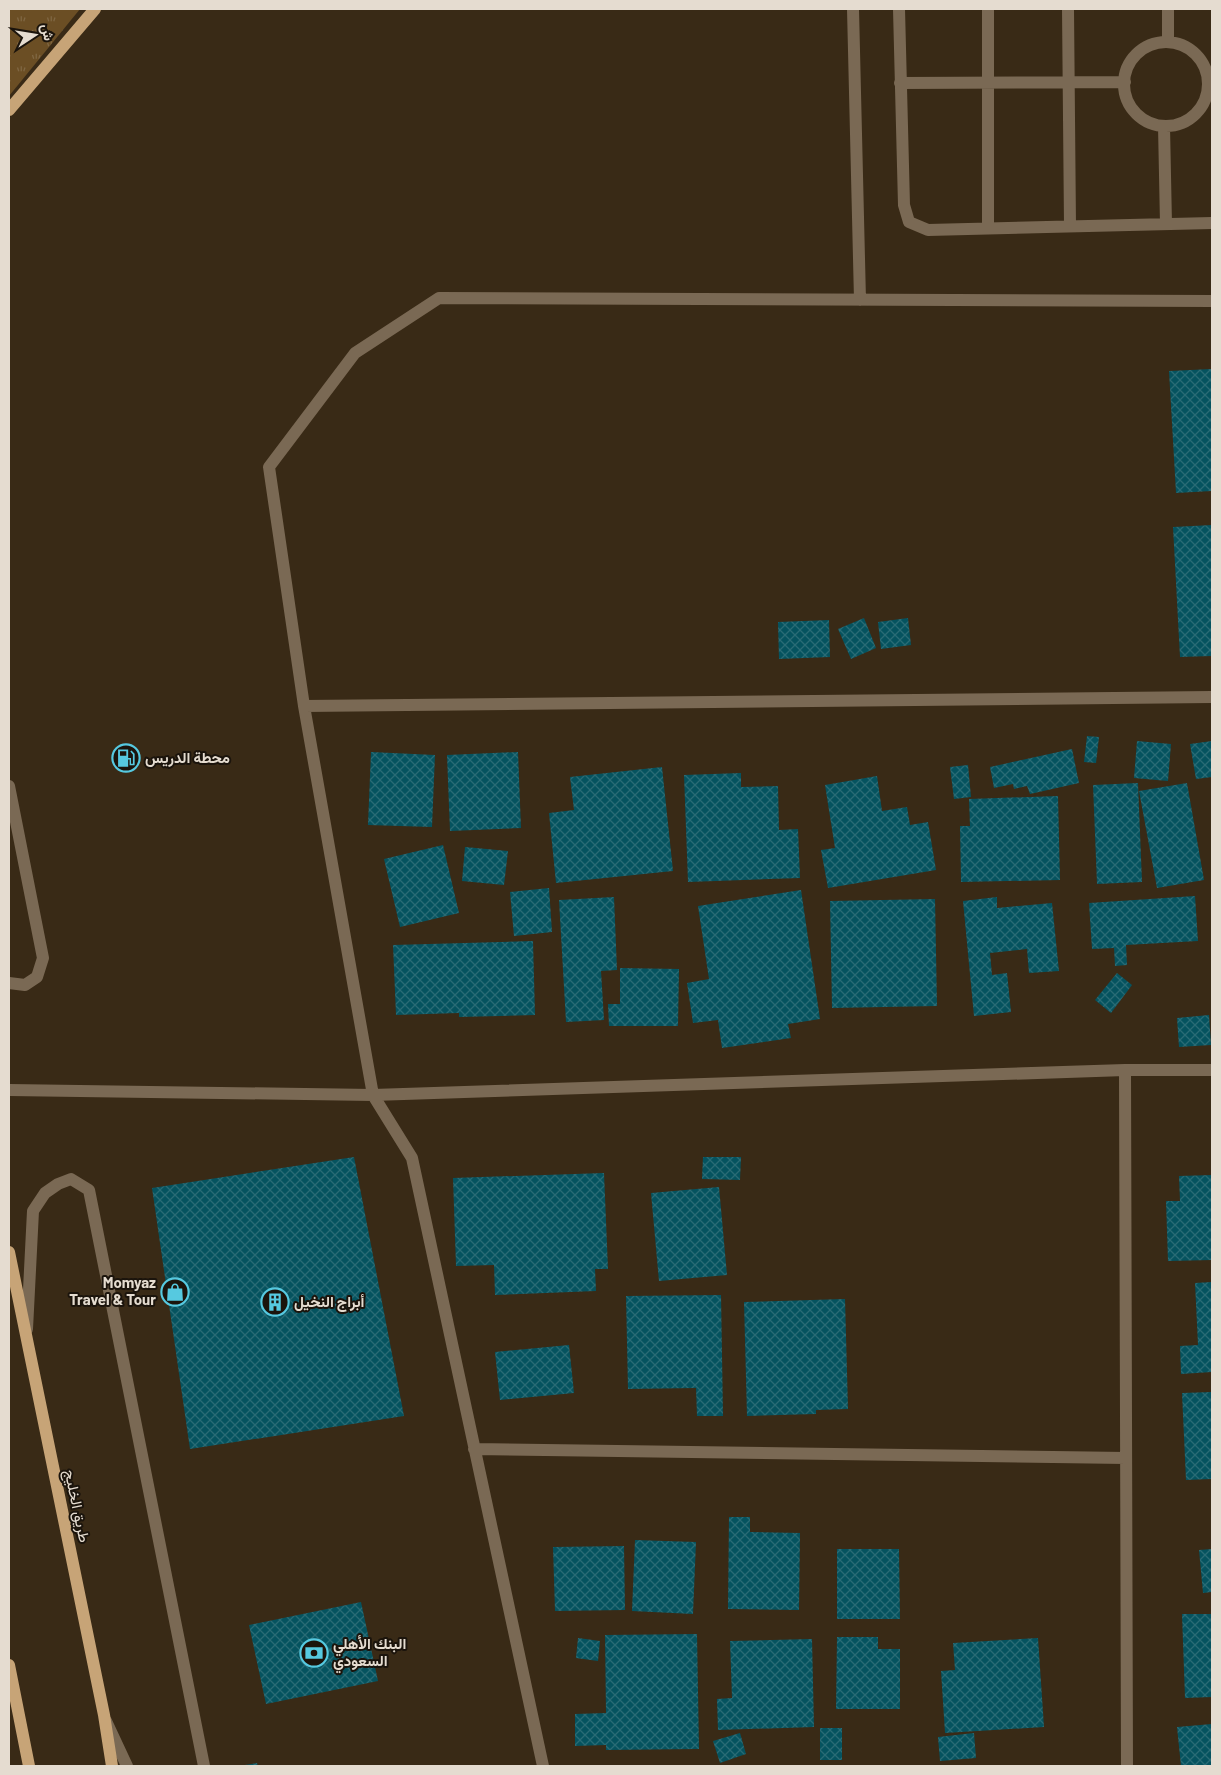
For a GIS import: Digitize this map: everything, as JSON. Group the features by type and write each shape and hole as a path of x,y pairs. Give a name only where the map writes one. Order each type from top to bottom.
{"main road":[{"path":"9,110 95,9"},
{"name":"طريق الخليج","path":"9,1252 104,1715 112,1766"},
{"path":"9,1665 29,1766"}],"street":[{"path":"853,9 860,300"},
{"path":"899,9 904,205 909,222 928,230 1212,223"},
{"path":"988,9 988,228"},
{"path":"1068,9 1070,226"},
{"path":"1168,9 1168,42"},
{"path":"1168,42 1187,48 1201,61 1207,73 1208,86 1205,99 1199,111 1177,125 1164,126 1151,123 1140,117 1131,107 1126,95 1125,82 1127,69 1143,49 1168,42"},
{"path":"900,83 1125,82"},
{"path":"1164,126 1166,224"},
{"path":"543,1766 412,1158 373,1095 304,706 269,467 355,353 439,298 1212,301"},
{"path":"304,706 1212,697"},
{"path":"9,786 43,958 37,977 25,985 9,983"},
{"path":"1125,1070 1127,1766"},
{"path":"9,1090 373,1095 1125,1070 1212,1070"},
{"path":"27,1339 34,1211 45,1193 58,1184 71,1179 89,1190 204,1766"},
{"path":"474,1449 1126,1458"},
{"path":"104,1715 128,1766"}],"green space":[{"path":"9,9 80,9 9,96"}],"building":[{"path":"1212,369 1212,491 1176,493 1169,371"},
{"path":"1212,525 1212,656 1180,657 1173,527"},
{"path":"864,618 876,648 851,659 838,629"},
{"path":"908,618 911,645 881,649 878,622"},
{"path":"829,620 830,657 779,659 778,622"},
{"path":"1087,736 1099,737 1096,763 1084,762"},
{"path":"1137,741 1171,744 1168,781 1134,778"},
{"path":"1212,741 1212,777 1196,779 1190,744"},
{"path":"1072,749 1079,783 1030,794 1027,786 1014,789 1013,784 994,788 990,767"},
{"path":"371,752 435,755 432,827 368,825"},
{"path":"518,752 521,828 450,831 447,755"},
{"path":"968,765 971,797 954,799 950,767"},
{"path":"662,767 673,871 556,883 549,813 574,810 570,777"},
{"path":"741,773 741,787 778,786 779,830 798,829 800,878 688,882 684,775"},
{"path":"877,776 882,811 907,807 910,825 928,822 936,870 828,888 821,850 835,848 825,785"},
{"path":"1138,783 1142,882 1097,884 1093,785"},
{"path":"1187,783 1204,880 1157,888 1139,791"},
{"path":"1058,796 1060,880 961,882 960,826 970,826 969,799"},
{"path":"443,845 459,913 400,927 384,859"},
{"path":"465,847 508,851 504,885 462,881"},
{"path":"549,888 552,932 514,936 510,892"},
{"path":"801,890 820,1019 788,1024 791,1038 722,1048 718,1020 693,1023 687,983 709,979 698,906"},
{"path":"1195,896 1198,941 1126,945 1127,965 1115,966 1114,948 1092,949 1089,903"},
{"path":"614,897 617,970 601,971 604,1020 566,1022 559,900"},
{"path":"997,897 997,908 1052,903 1059,971 1029,973 1027,949 990,953 992,975 1007,973 1011,1012 974,1016 963,901"},
{"path":"935,899 937,1006 832,1008 830,901"},
{"path":"533,941 535,1015 459,1017 459,1013 396,1015 393,945"},
{"path":"620,968 679,969 678,1026 609,1026 608,1004 620,1004"},
{"path":"1117,973 1132,985 1111,1013 1095,1000"},
{"path":"1209,1015 1211,1045 1179,1047 1177,1018"},
{"name":"أبراج النخيل","path":"354,1157 404,1416 190,1449 152,1188"},
{"path":"703,1157 741,1157 740,1180 702,1179"},
{"path":"604,1173 608,1269 595,1269 596,1291 495,1295 494,1265 456,1266 453,1178"},
{"path":"1212,1175 1212,1260 1168,1261 1166,1201 1180,1201 1179,1176"},
{"path":"719,1187 727,1275 659,1281 651,1193"},
{"path":"1212,1282 1212,1372 1181,1374 1180,1346 1198,1345 1195,1283"},
{"path":"721,1295 723,1416 697,1416 696,1388 628,1389 626,1296"},
{"path":"845,1299 848,1409 816,1410 816,1414 747,1416 744,1302"},
{"path":"569,1345 574,1393 500,1400 495,1352"},
{"path":"1212,1392 1212,1479 1186,1480 1182,1393"},
{"path":"729,1517 750,1517 750,1532 800,1533 799,1610 728,1609"},
{"path":"635,1540 696,1542 693,1614 632,1611"},
{"path":"624,1546 625,1610 555,1611 553,1547"},
{"path":"837,1549 899,1549 900,1619 837,1619"},
{"path":"1212,1549 1212,1592 1203,1593 1199,1550"},
{"name":"البنك الأهلي السعودي","path":"361,1602 378,1681 266,1704 249,1625"},
{"path":"1182,1614 1212,1614 1212,1697 1185,1698"},
{"path":"697,1634 699,1749 606,1750 606,1745 575,1746 575,1714 606,1713 605,1635"},
{"path":"837,1637 878,1637 878,1649 900,1649 900,1709 836,1709"},
{"path":"578,1638 600,1641 598,1661 576,1658"},
{"path":"1038,1638 1044,1727 945,1733 941,1671 955,1670 953,1643"},
{"path":"812,1639 814,1727 718,1730 717,1699 732,1698 730,1641"},
{"path":"1212,1724 1212,1766 1181,1766 1177,1727"},
{"path":"820,1728 842,1728 842,1760 820,1760"},
{"path":"740,1733 746,1754 720,1763 713,1741"},
{"path":"974,1733 976,1758 940,1761 938,1737"},
{"path":"257,1763 258,1766 245,1766 245,1765"}],"place":[{"name":"محطة الدريس","path":"126,758"},
{"name":"Momyaz Travel & Tour","path":"175,1292"},
{"name":"أبراج النخيل","path":"275,1302"},
{"name":"البنك الأهلي السعودي","path":"314,1653"}]}
